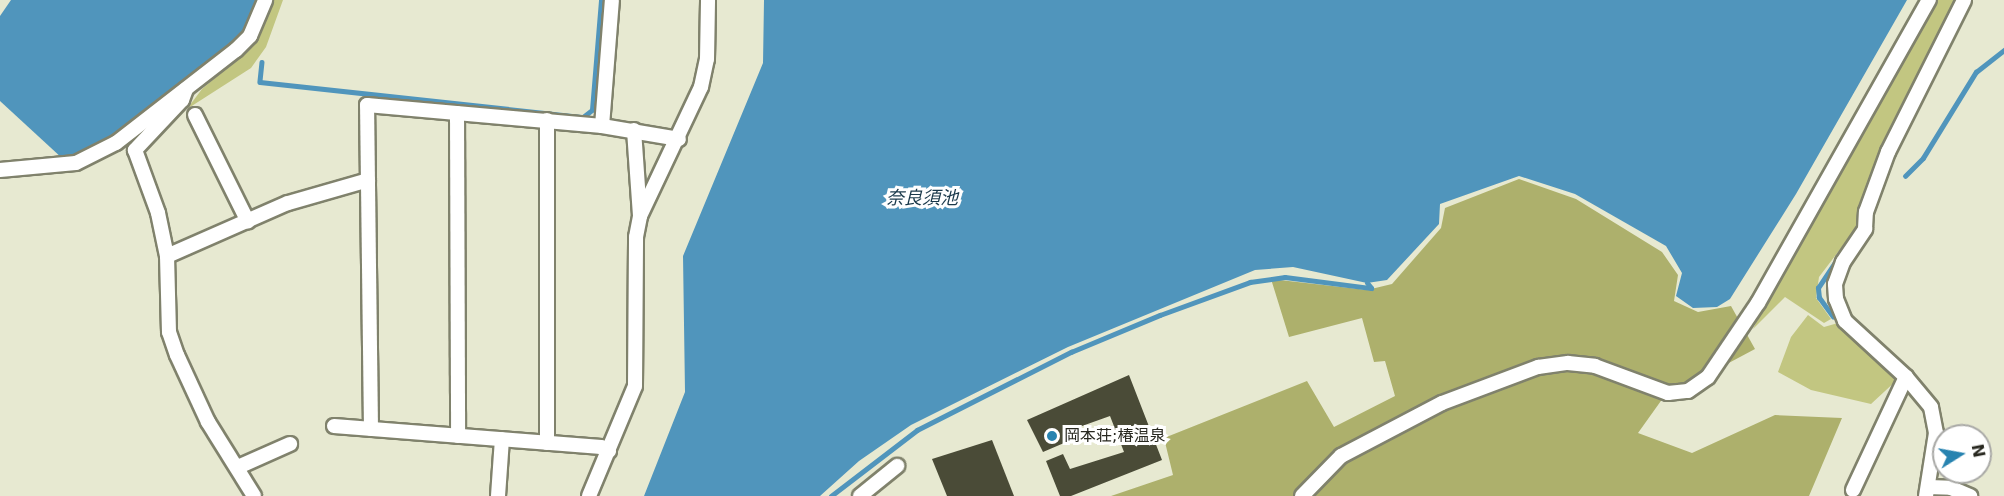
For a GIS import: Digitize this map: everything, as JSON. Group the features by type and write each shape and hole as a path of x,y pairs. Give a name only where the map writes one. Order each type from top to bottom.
{"street":[{"path":"0,170 62,165 91,157 116,143 250,36 265,0"},
{"path":"603,126 612,0"},
{"path":"640,216 679,139 701,87 707,59 708,0"},
{"path":"1302,496 1341,456 1442,403 1538,367 1568,363 1595,366 1668,393 1688,391 1708,377 1758,303 1929,0"},
{"path":"1964,0 1888,152 1866,212 1865,229 1844,262 1835,284 1836,299 1845,321 1906,377 1931,407 1935,419 1927,492 1951,488 1970,496"},
{"path":"186,89 182,100 135,150 158,213 167,256 169,332 177,355 208,422 254,496"},
{"path":"371,429 367,105 603,126 679,139"},
{"path":"457,112 458,436"},
{"path":"195,115 248,222"},
{"path":"546,120 547,443"},
{"path":"589,496 635,386 638,367 636,237 640,216 634,130"},
{"path":"167,256 288,203 368,180"},
{"path":"1853,490 1906,377"},
{"path":"334,426 547,443 609,451"},
{"path":"498,496 502,439"},
{"path":"238,467 290,444"},
{"path":"860,496 897,466"}],"green space":[{"path":"274,0 283,0 266,47 251,68 187,109 202,89 258,41"},
{"path":"1937,0 1959,0 1885,143 1857,227 1819,277 1816,298 1831,319 1824,323 1785,297 1753,329 1778,278"},
{"path":"1519,179 1576,199 1662,252 1678,275 1674,301 1698,312 1731,306 1755,349 1663,398 1638,433 1692,453 1775,415 1842,418 1809,496 1111,496 1173,475 1164,438 1307,381 1334,427 1395,396 1385,361 1374,362 1362,318 1289,337 1271,279 1367,290 1392,284 1441,228 1445,208"},
{"path":"1808,315 1824,327 1838,323 1898,379 1871,404 1811,390 1778,372 1791,337"}],"water":[{"path":"11,0 259,0 241,35 210,63 102,147 63,159 0,101 0,16"},
{"name":"奈良須池","path":"764,0 1907,0 1796,194 1730,299 1717,307 1693,308 1676,296 1682,273 1666,246 1575,194 1519,176 1440,204 1439,224 1387,280 1367,283 1293,267 1255,270 1068,347 911,425 859,461 820,496 644,496 685,392 683,256 763,63"}],"building":[{"name":"岡本荘;椿温泉","path":"1129,375 1162,460 1071,496 1060,496 1046,461 1063,454 1070,469 1124,452 1110,416 1068,431 1071,440 1043,452 1027,420"},
{"path":"992,440 1014,496 947,496 932,459"}],"waterway":[{"path":"262,62 260,82 583,117 592,110 601,0"},
{"path":"1905,176 1923,158 1976,72 2004,50"},
{"path":"1833,317 1819,298 1818,288 1859,226"},
{"path":"831,496 917,430 1071,352 1160,315 1250,282 1285,277 1371,288 1367,283"}],"place":[{"name":"岡本荘;椿温泉","path":"1052,436"}]}
